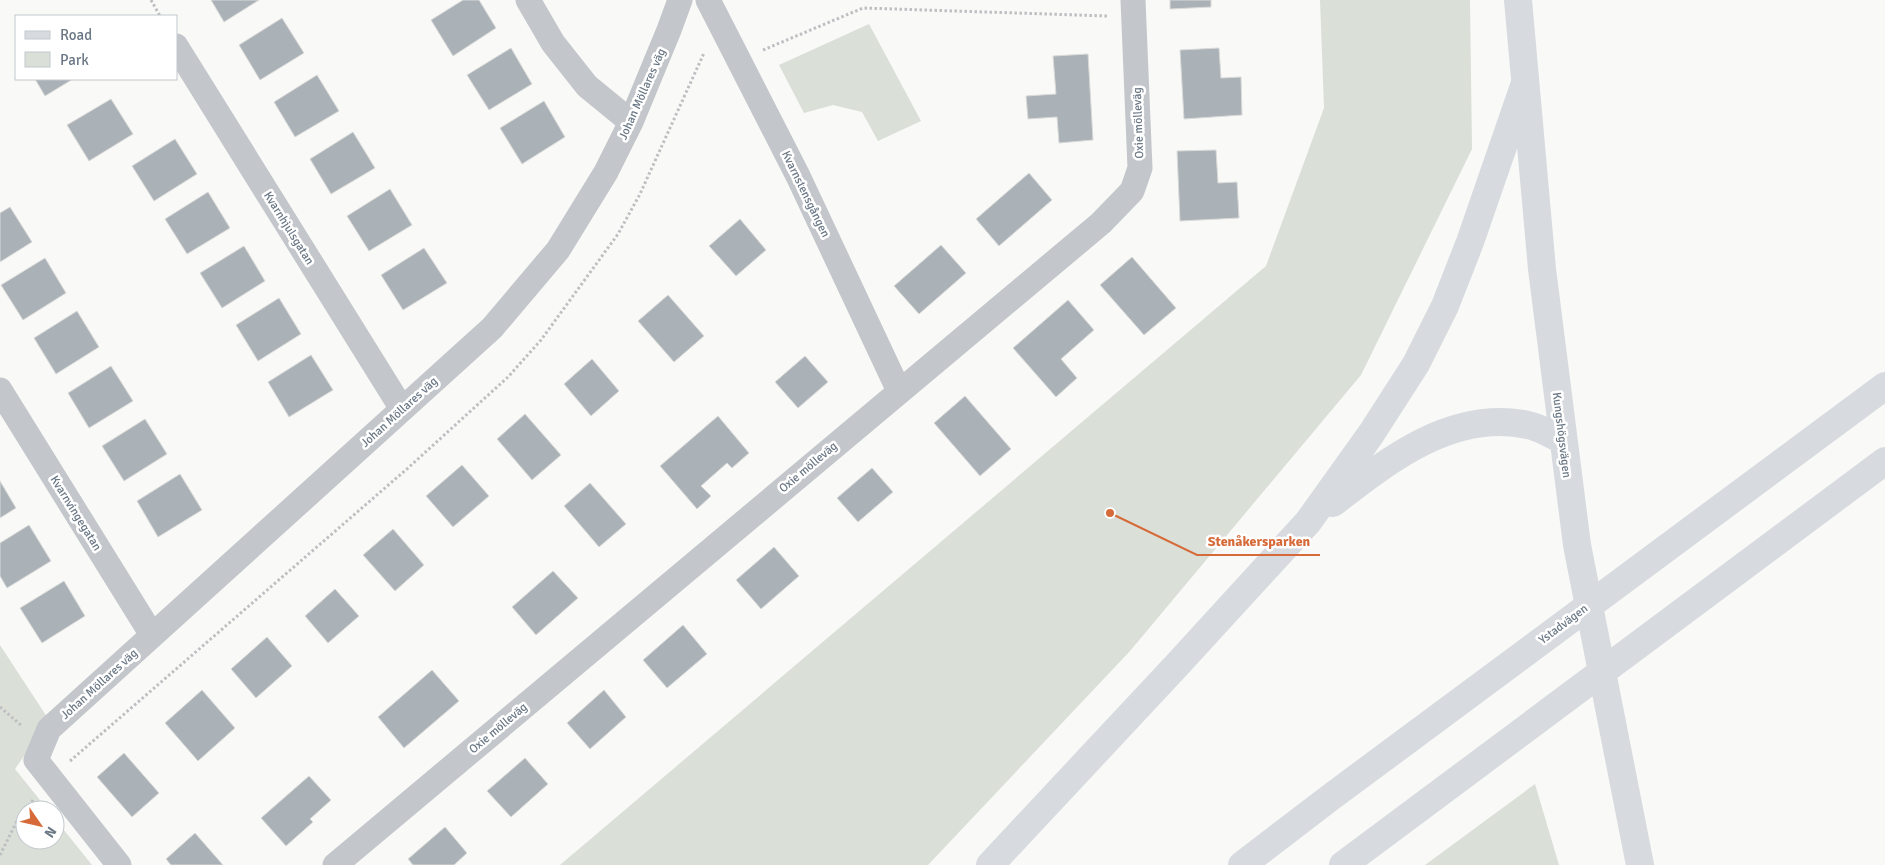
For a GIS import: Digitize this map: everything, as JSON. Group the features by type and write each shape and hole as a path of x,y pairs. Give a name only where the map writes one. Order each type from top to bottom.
{"main road":[{"name":"Kungshögsvägen","path":"1518,0 1542,269 1562,440 1577,545 1640,865"},
{"path":"990,865 1184,658 1308,522 1371,434 1416,364 1445,306 1470,242 1525,83"},
{"name":"Ystadvägen","path":"1242,865 1885,386"},
{"path":"1308,522 1366,477 1404,452 1440,434 1475,423 1506,421 1530,425 1562,440"},
{"path":"1343,865 1885,461"},
{"path":"1354,865 1382,836"}],"street":[{"path":"528,0 553,43 587,86 631,122"},
{"name":"Johan Möllares väg","path":"119,865 36,760 49,729 492,328 558,250 606,172 631,122 670,30 680,0"},
{"name":"Kvarnstensgången","path":"708,0 798,176 899,391"},
{"name":"Oxie mölleväg","path":"335,865 1101,223 1132,191 1140,168 1133,8"},
{"name":"Kvarnhjulsgatan","path":"178,49 402,409"},
{"name":"Kvarnvingegatan","path":"0,390 152,635"}],"path":[{"path":"152,0 160,15"},
{"path":"739,61 862,8 1133,8"},
{"path":"0,855 15,825"}],"green space":[{"path":"1320,0 1470,0 1472,149 1361,375 1130,651 928,865 560,865 1266,266 1324,108"},
{"path":"869,24 921,121 878,141 862,112 833,105 804,113 779,65"},
{"path":"0,645 49,720 15,769 40,800 15,800 15,850 65,850 65,831 92,865 0,865"},
{"path":"1535,784 1559,865 1425,865"}],"building":[{"path":"211,0 259,0 224,22"},
{"path":"463,0 479,0 496,28 453,56 431,20"},
{"path":"1170,0 1211,0 1211,7 1170,9"},
{"path":"282,18 304,53 260,80 239,45"},
{"path":"511,48 532,84 489,110 467,75"},
{"path":"1219,48 1221,78 1241,77 1242,115 1184,119 1180,50"},
{"path":"1088,54 1093,140 1059,143 1057,117 1028,119 1026,96 1056,94 1053,56"},
{"path":"317,75 339,111 295,137 274,102"},
{"path":"36,80 71,80 45,96"},
{"path":"111,99 133,134 89,161 67,125"},
{"path":"544,101 565,137 522,164 500,128"},
{"path":"353,132 375,168 331,194 310,159"},
{"path":"175,139 197,174 154,201 132,166"},
{"path":"1216,150 1218,183 1237,182 1239,218 1180,221 1177,151"},
{"path":"1029,173 1052,200 999,246 976,219"},
{"path":"390,189 412,225 369,251 347,216"},
{"path":"208,192 230,228 187,254 165,219"},
{"path":"10,207 32,242 0,262 0,213"},
{"path":"740,219 766,250 736,276 709,246"},
{"path":"941,245 966,273 919,314 894,286"},
{"path":"244,246 265,281 222,308 200,273"},
{"path":"424,248 447,283 403,310 381,275"},
{"path":"1132,257 1176,308 1144,335 1100,285"},
{"path":"45,258 66,293 23,320 1,285"},
{"path":"668,295 704,336 674,362 638,321"},
{"path":"279,298 301,334 258,361 236,325"},
{"path":"1068,300 1094,330 1061,359 1077,378 1056,397 1013,348"},
{"path":"77,311 99,347 56,374 34,338"},
{"path":"311,355 333,390 289,417 268,382"},
{"path":"805,356 828,382 798,408 775,382"},
{"path":"592,359 619,391 591,416 564,384"},
{"path":"111,366 133,401 89,428 68,393"},
{"path":"965,396 1011,449 980,476 934,423"},
{"path":"525,414 561,455 532,480 497,439"},
{"path":"718,416 749,453 732,468 727,463 701,486 711,496 697,509 660,466"},
{"path":"145,419 167,454 124,481 102,446"},
{"path":"462,465 489,496 453,527 426,496"},
{"path":"872,468 893,492 858,522 837,498"},
{"path":"180,474 202,510 158,537 137,501"},
{"path":"0,481 16,508 0,518"},
{"path":"590,483 626,524 599,547 564,506"},
{"path":"29,525 51,561 7,588 0,576 0,543"},
{"path":"393,529 424,565 395,591 363,555"},
{"path":"774,547 799,576 761,609 736,580"},
{"path":"553,571 578,598 536,635 512,607"},
{"path":"64,581 85,616 42,643 20,608"},
{"path":"335,589 359,616 328,643 305,616"},
{"path":"683,625 707,654 667,688 643,660"},
{"path":"267,637 292,666 256,698 231,669"},
{"path":"432,670 459,701 404,748 378,717"},
{"path":"202,690 235,728 198,761 165,723"},
{"path":"604,690 626,717 590,749 567,723"},
{"path":"124,753 159,793 132,817 97,777"},
{"path":"525,758 548,784 511,817 487,791"},
{"path":"309,776 331,800 310,819 313,822 286,846 261,818"},
{"path":"445,827 467,853 454,865 413,865 408,859"},
{"path":"195,833 223,865 171,865 166,859"}],"place":[{"name":"Stenåkersparken","path":"1110,513"}]}
